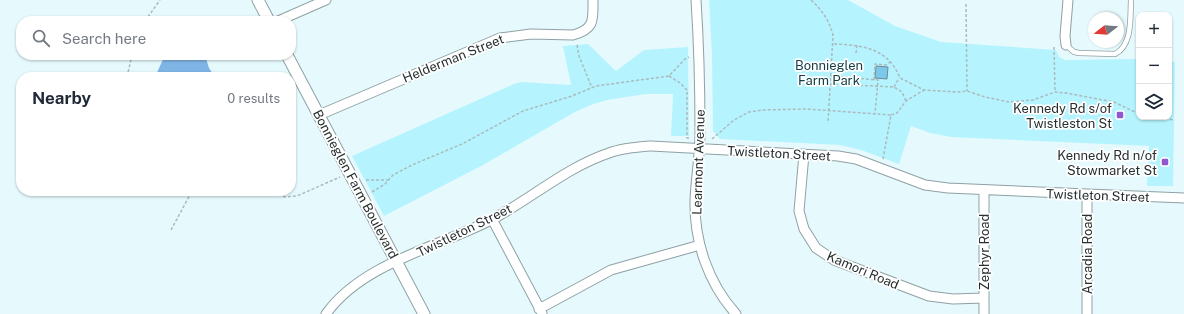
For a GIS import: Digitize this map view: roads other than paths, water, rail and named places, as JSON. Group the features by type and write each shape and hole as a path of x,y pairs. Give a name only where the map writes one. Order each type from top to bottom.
{"street":[{"path":"258,0 266,16"},
{"path":"289,16 326,0"},
{"name":"Helderman Street","path":"319,115 500,38 513,35 573,35 581,32 588,28 594,20 593,0"},
{"name":"Learmont Avenue","path":"696,0 700,64 700,148 695,212 700,245 715,285 736,314"},
{"path":"1066,45 1065,36 1068,0"},
{"name":"Bonnieglen Farm Boulevard","path":"290,60 424,314"},
{"name":"Twistleton Street","path":"326,314 341,296 351,287 372,274 492,219 583,165 610,152 651,146 804,154 856,159 925,186 984,191 1184,198"},
{"name":"Kamori Road","path":"804,154 799,211 804,229 816,248 834,260 929,296 953,299 984,298"},
{"name":"Zephyr Road","path":"984,191 984,314"},
{"name":"Arcadia Road","path":"1086,195 1087,314"},
{"path":"492,219 540,311 611,270 700,245"}],"lane":[{"path":"1066,45 1074,52 1079,53 1115,54 1119,52 1126,44 1131,0"}],"place":[{"name":"Kennedy Rd s/of Twistleston St","path":"1120,115"},
{"name":"Kennedy Rd n/of Stowmarket St","path":"1165,162"}],"park label":[{"name":"Bonnieglen Farm Park","path":"829,72"}]}
